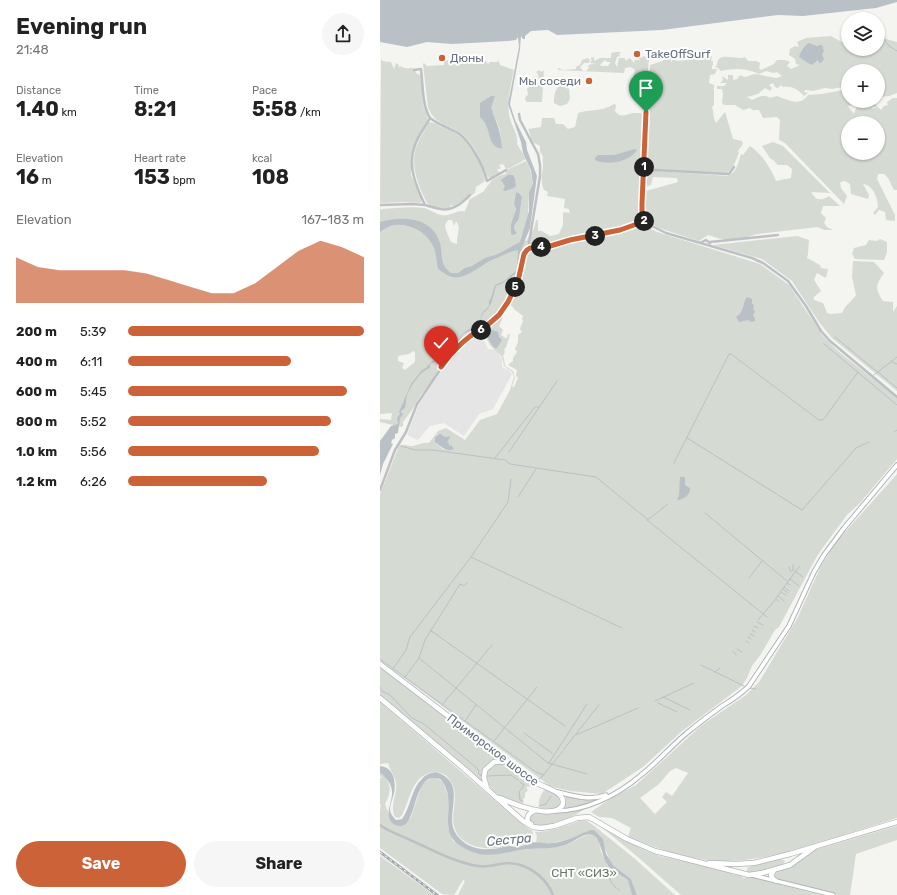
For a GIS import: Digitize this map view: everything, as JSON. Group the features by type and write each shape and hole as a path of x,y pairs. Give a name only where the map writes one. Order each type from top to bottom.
{"highway":[{"name":"Приморское шоссе","path":"380,664 537,784 552,790"},
{"path":"380,698 533,827 540,828 554,826 577,818 589,817 623,837 645,847 666,854 749,875 756,875 783,867 797,860 815,847"},
{"path":"487,789 484,778 485,770 494,762 506,761"},
{"path":"552,790 561,796 563,803 561,807 552,811"},
{"name":"Приморское шоссе","path":"495,795 518,806 536,810 552,811"},
{"path":"536,810 530,813 528,820 530,824 540,828"},
{"path":"749,875 744,870 745,867 754,863 815,847 897,822"},
{"path":"779,857 786,860 783,867"},
{"path":"696,862 719,864 754,863"},
{"path":"774,870 771,875 776,881"}],"main road":[{"name":"Приморское шоссе","path":"552,811 564,811 586,806 607,798 620,790 642,775 687,733 742,694 752,683 792,621 814,572 824,555 897,465"},
{"name":"Приморское шоссе","path":"552,790 579,797 591,798 604,796 620,790"},
{"path":"749,875 833,895"}],"street":[{"path":"414,70 421,69 425,104 430,118 442,126 458,133 469,143 483,167 487,181 506,170"},
{"path":"646,223 642,215 646,113 643,104 647,98 649,79"},
{"path":"519,114 520,120 538,154 540,165 540,176 529,243 530,248"},
{"path":"426,205 412,174 414,147 430,118"},
{"path":"644,174 655,170 730,174 734,167"},
{"path":"380,205 426,205 443,210 449,210 470,196"},
{"path":"380,490 395,450 406,432 419,400 446,360 455,350 468,338 483,329 499,315 508,302 518,281 525,251 530,248 547,247 570,240 620,230 637,224 646,223 666,233 759,260 786,279 806,306 820,331 830,341 897,397"},
{"path":"700,243 704,240 716,243 778,235"},
{"path":"710,242 712,247"},
{"path":"380,825 395,834 456,860 478,866 510,863 528,868 547,882 553,895"}],"shaded area":[{"path":"380,0 897,0 897,2 876,8 803,16 778,15 662,30 557,35 548,30 531,31 525,36 525,39 521,36 510,104 515,120 526,142 527,150 537,176 530,228 519,255 518,272 501,284 496,286 490,305 483,313 481,320 473,330 463,334 456,346 451,348 443,359 430,364 430,368 423,372 413,383 407,395 405,408 401,411 403,414 400,418 398,433 395,434 395,438 392,440 391,443 393,444 383,464 380,475 380,441 391,426 398,424 397,418 400,414 399,412 411,384 422,370 432,361 443,358 450,348 455,346 462,334 481,319 482,313 489,306 489,301 495,285 504,281 517,270 518,250 487,262 473,272 463,276 452,277 438,269 434,247 425,235 416,229 405,225 394,225 385,228 380,232 380,222 406,219 415,220 430,227 436,234 440,243 442,260 447,270 451,273 458,273 485,258 498,254 520,242 529,211 529,192 533,184 531,170 523,153 521,142 508,104 519,47 518,37 516,40 508,41 452,44 427,42 407,47 380,42"},
{"path":"809,43 818,46 822,45 824,51 822,55 824,59 821,63 819,63 818,60 812,65 799,57 802,49"},
{"path":"491,96 495,96 491,108 499,129 502,149 497,148 492,143 486,124 480,117 480,103"},
{"path":"635,149 637,150 633,154 618,162 606,163 595,160 598,155 614,155"},
{"path":"508,175 513,175 516,186 505,191 503,190 505,186 501,180"},
{"path":"516,192 522,197 519,219 514,226 517,233 513,235 511,234 511,224 516,209 514,204"},
{"path":"747,297 752,299 754,306 753,309 755,311 753,315 755,321 751,322 748,320 739,322 736,317 741,313"},
{"path":"489,329 498,332 499,337 502,340 497,348 493,346 489,340 487,332"},
{"path":"479,332 488,349 497,350 502,360 502,367 512,374 493,409 479,414 464,436 444,423 430,426 418,440 407,435 419,404 445,365 463,343"},
{"path":"439,434 445,437 450,436 447,442 449,443 449,446 451,445 454,449 446,449 435,442 435,437"},
{"path":"680,477 685,477 685,485 690,488 690,490 685,498 678,500"},
{"path":"380,766 389,770 394,777 395,787 390,809 396,820 402,819 405,814 418,783 426,776 436,772 448,779 452,786 454,801 452,817 455,832 461,840 470,846 476,848 493,849 509,846 518,847 532,842 558,842 572,838 587,831 594,830 603,839 606,854 613,865 631,879 637,895 632,895 628,880 613,871 605,861 598,840 590,834 568,844 556,847 488,855 475,853 459,845 450,833 448,826 448,796 444,784 438,778 426,781 421,788 406,824 400,826 392,823 389,817 389,812 392,793 391,787 380,773"},
{"path":"380,850 440,895 434,895 380,855"}],"green space":[{"path":"831,36 841,41 841,56 885,56 885,38 897,42 897,93 889,96 885,96 885,64 841,64 841,87 832,89 825,88 813,91 805,90 804,92 808,93 804,96 795,88 783,87 781,85 778,88 775,87 773,83 769,85 772,88 770,91 765,88 758,94 747,97 752,100 763,96 770,98 777,96 790,101 798,102 805,99 808,95 841,90 841,108 850,108 854,114 856,108 879,108 881,110 888,105 887,102 893,98 897,98 897,190 894,190 888,178 884,174 878,174 877,179 895,215 895,221 886,220 885,212 879,210 875,215 873,213 878,207 877,200 872,189 867,185 863,184 869,195 868,199 851,194 850,184 845,181 840,182 841,188 847,196 844,204 785,143 779,140 780,120 777,117 763,118 759,110 753,110 750,108 743,110 735,105 724,105 722,103 723,91 722,89 717,89 717,86 724,86 727,83 720,83 723,80 722,76 728,80 728,75 733,75 733,80 737,79 740,75 746,77 755,74 777,78 782,76 777,72 773,73 766,71 759,74 740,69 721,71 715,67 721,58 745,57 748,61 756,61 760,63 759,68 761,70 774,64 777,60 785,60 790,62 787,66 791,69 800,65 796,64 795,59 789,55 790,49 795,46 799,47 797,42 806,38","holes":["813,44 818,46 822,55 812,65 806,61 801,51 805,45"]},
{"path":"621,52 615,63 617,67 619,58 625,58 625,61 630,58 634,63 635,60 640,60 639,58 648,56 647,82 633,78 635,70 631,67 625,68 624,73 558,70 558,68 563,70 576,69 582,60 588,58 590,60 589,63 584,63 580,67 583,71 586,71 589,68 588,66 592,64 608,66 610,62 605,60 601,64 590,63 592,60 590,58 594,57 594,61 600,58 611,58 611,53"},
{"path":"663,52 670,52 671,62 672,53 674,52 677,58 676,61 688,60 690,58 702,56 707,58 712,56 712,69 717,69 715,74 710,75 709,83 714,85 714,105 712,107 715,121 716,123 725,112 733,139 742,141 743,144 738,151 739,153 733,167 726,174 656,169 645,172 648,113 645,109 645,105 649,100 650,65 663,61"},
{"path":"381,58 382,61 391,62 394,69 396,63 399,65 398,68 400,66 405,68 413,68 417,74 421,75 423,104 428,119 415,142 411,175 422,200 420,203 380,203"},
{"path":"455,59 458,61 460,59 464,63 469,59 483,63 483,61 486,61 488,64 490,62 499,61 500,65 514,70 509,98 509,114 517,136 517,144 526,159 506,169 503,164 499,165 501,168 497,170 500,173 491,178 488,177 469,141 460,133 439,122 431,113 428,107 423,64 424,63 427,66 444,65 444,62 447,60 450,61","holes":["491,106 492,113 500,130 502,149 492,143 487,126 482,120 480,112"]},
{"path":"539,70 542,72 544,70 542,102 527,102 525,100 526,96 528,95 527,88 530,87 529,84 534,84 531,80 534,77 536,79 536,76 539,80 536,72"},
{"path":"563,85 569,89 570,99 567,104 560,106 554,103 554,97 558,87"},
{"path":"614,104 616,105 615,111 619,115 634,113 645,114 641,215 645,225 657,232 760,264 789,285 823,336 838,351 897,398 897,459 859,504 847,515 817,556 779,627 775,630 752,666 742,686 682,731 643,767 602,794 570,791 550,786 380,660 380,494 399,446 413,446 422,443 429,443 438,431 446,428 465,440 480,420 497,414 510,390 514,377 512,372 504,366 501,355 490,345 481,328 463,338 449,353 438,369 434,378 403,422 402,427 380,422 380,419 391,420 392,413 380,414 380,210 419,207 437,214 445,215 458,211 464,212 470,199 483,192 492,180 506,174 505,171 526,161 530,168 533,185 529,193 528,215 521,239 526,241 534,229 536,220 538,220 538,231 542,231 550,236 559,234 563,225 563,214 564,212 570,213 569,209 564,208 565,199 547,196 548,192 544,190 542,181 543,156 540,152 540,146 532,140 528,129 541,127 542,118 554,118 556,124 563,124 568,129 575,127 578,113 610,107","holes":["516,192 522,197 519,219 514,226 515,231 511,224 516,209 514,204","448,220 452,220 454,226 456,221 458,224 459,229 457,244 451,242 445,225","509,305 511,305 523,316 520,329 522,332 518,335 518,342 515,349 517,352 513,358 513,361 508,365 517,370 516,376 518,378 514,387 512,386 515,378 513,371 505,366 503,356 510,335 508,334 507,338 501,335 503,330 499,326 503,314","413,351 415,352 415,362 405,370 402,368 404,363 398,361 398,356 409,354","441,434 445,437 450,436 447,442 449,443 449,447 453,448 450,450 443,449 435,442 436,435"]},
{"path":"429,122 454,132 468,143 478,158 483,170 485,181 476,187 475,193 454,206 451,205 449,208 438,208 427,203 416,177 414,155 420,138"},
{"path":"773,142 783,146 830,193 811,192 817,199 824,199 829,196 840,206 823,206 821,213 826,218 824,223 827,227 833,230 824,230 818,227 757,234 732,240 708,235 699,241 659,228 650,223 644,199 646,191 678,182 677,178 653,177 651,185 645,187 645,174 655,171 728,176 735,170 741,154 743,155 750,146 765,161 776,181 791,178 792,169 787,165 778,165 770,158 762,146"},
{"path":"797,236 809,240 807,258 820,265 821,268 828,269 826,278 817,273 814,280 821,291 814,297 814,300 823,303 827,313 842,313 856,295 852,277 853,261 874,262 884,273 879,281 877,290 883,301 893,302 893,312 897,306 897,391 832,338 819,322 792,281 762,259 713,245"},
{"path":"880,239 887,242 887,252 884,260 855,259 852,254 854,248 866,245 869,240 877,241"},
{"path":"897,474 897,818 812,845 777,854 754,859 719,861 684,856 649,845 628,836 631,828 612,818 599,817 591,812 613,797 636,785 702,725 746,695 759,682 797,619 821,566 837,541","holes":["676,768 688,773 672,796 666,792 662,797 667,802 655,814 640,798 659,784 670,771"]},
{"path":"380,665 498,757 484,769 485,785 380,695"},
{"path":"380,702 533,832 533,841 516,847 516,843 510,842 509,846 501,848 484,848 469,844 462,840 457,834 453,822 455,794 453,786 448,777 438,772 429,773 418,780 402,815 399,818 395,817 393,813 393,804 396,791 396,782 388,763 380,764"},
{"path":"505,761 532,782 532,786 526,787 528,790 525,793 522,804 502,797 492,789 488,783 487,769 492,764"},
{"name":"СНТ «СИЗ»","path":"380,773 389,783 390,791 385,804 392,823 398,826 403,826 411,817 422,784 432,778 437,778 443,782 449,799 448,828 453,841 477,854 557,847 569,844 590,834 594,835 599,842 601,852 609,868 629,880 632,895 458,895 465,881 463,880 454,895 442,894 380,848 380,778 382,778"},
{"path":"545,790 558,794 561,797 561,805 554,809 540,808 540,798"},
{"path":"566,796 586,800 602,799 583,806 565,809 563,807"},
{"path":"587,807 567,819 551,825 536,825 530,822 529,816 534,812 571,811"},
{"path":"580,821 587,821 593,825 634,858 675,895 637,895 631,879 611,863 599,835 587,831 571,839 551,843 536,843 537,836 535,832 553,830"},
{"path":"599,825 622,839 660,856 731,872 734,875 740,875 743,878 752,877 819,895 681,895"},
{"path":"897,826 897,840 856,854 850,895 839,895 779,880 774,876 776,872 790,867 814,850"},
{"path":"380,856 434,895 380,895"},
{"path":"779,859 785,861 782,865 774,869 749,873 747,871 747,868 753,865"}],"waterway":[{"path":"885,41 889,46 897,51"},
{"path":"835,337 897,388"},
{"path":"824,344 897,405"},
{"path":"674,463 729,354 819,420 823,420 858,372"},
{"path":"874,375 897,357"},
{"path":"892,362 897,364"},
{"path":"509,452 557,381"},
{"path":"495,458 535,407 539,407"},
{"path":"687,438 802,510 856,448 869,442"},
{"path":"401,446 415,450 433,450 505,460 510,464 596,477 647,519 668,504"},
{"path":"518,497 536,469"},
{"path":"471,557 508,502 511,479"},
{"path":"705,513 787,581"},
{"path":"647,520 767,617"},
{"path":"393,669 406,650 410,637 471,557 622,628"},
{"path":"749,578 762,561"},
{"path":"793,565 793,570"},
{"path":"758,620 800,566"},
{"path":"789,567 791,572 793,570"},
{"path":"795,571 803,577"},
{"path":"790,579 799,586"},
{"path":"405,677 419,658 425,640 460,584 464,586 467,583"},
{"path":"784,587 789,591"},
{"path":"783,589 788,593"},
{"path":"781,592 786,595"},
{"path":"778,596 784,601"},
{"path":"776,599 779,602"},
{"path":"757,622 763,625"},
{"path":"754,626 758,628"},
{"path":"430,630 565,726"},
{"path":"750,634 754,636"},
{"path":"442,705 492,645"},
{"path":"737,649 742,652"},
{"path":"733,651 736,655"},
{"path":"419,658 548,763 587,774"},
{"path":"380,659 465,721"},
{"path":"701,665 744,686"},
{"path":"716,671 720,668"},
{"path":"655,701 694,683"},
{"path":"380,687 382,691 390,695 412,718 424,724 478,769 479,774 482,776"},
{"path":"494,741 537,687"},
{"path":"750,688 756,689"},
{"path":"663,697 690,710"},
{"path":"658,703 677,712"},
{"path":"549,763 587,704"},
{"path":"476,705 465,721 536,772 544,775"},
{"path":"564,749 599,705"},
{"path":"576,735 638,708"},
{"path":"524,733 552,753"},
{"path":"539,779 563,751"},
{"path":"487,776 511,775 518,780"},
{"path":"520,782 524,785 519,792 520,800 522,801"},
{"path":"539,806 546,804 551,796"},
{"path":"610,868 609,878 614,886 619,890"}],"railway":[{"path":"380,852 437,895"}],"place":[{"name":"TakeOffSurf","path":"637,54"},
{"name":"Дюны","path":"442,58"},
{"name":"Мы соседи","path":"589,81"}],"route":[{"path":"441,367 463,342 473,334 483,329 499,315 508,302 518,281 525,251 530,248 547,247 570,240 598,235 620,230 632,225 646,223 642,215 642,189 646,112"}],"water label":[{"name":"Сестра","path":"509,839"}]}
